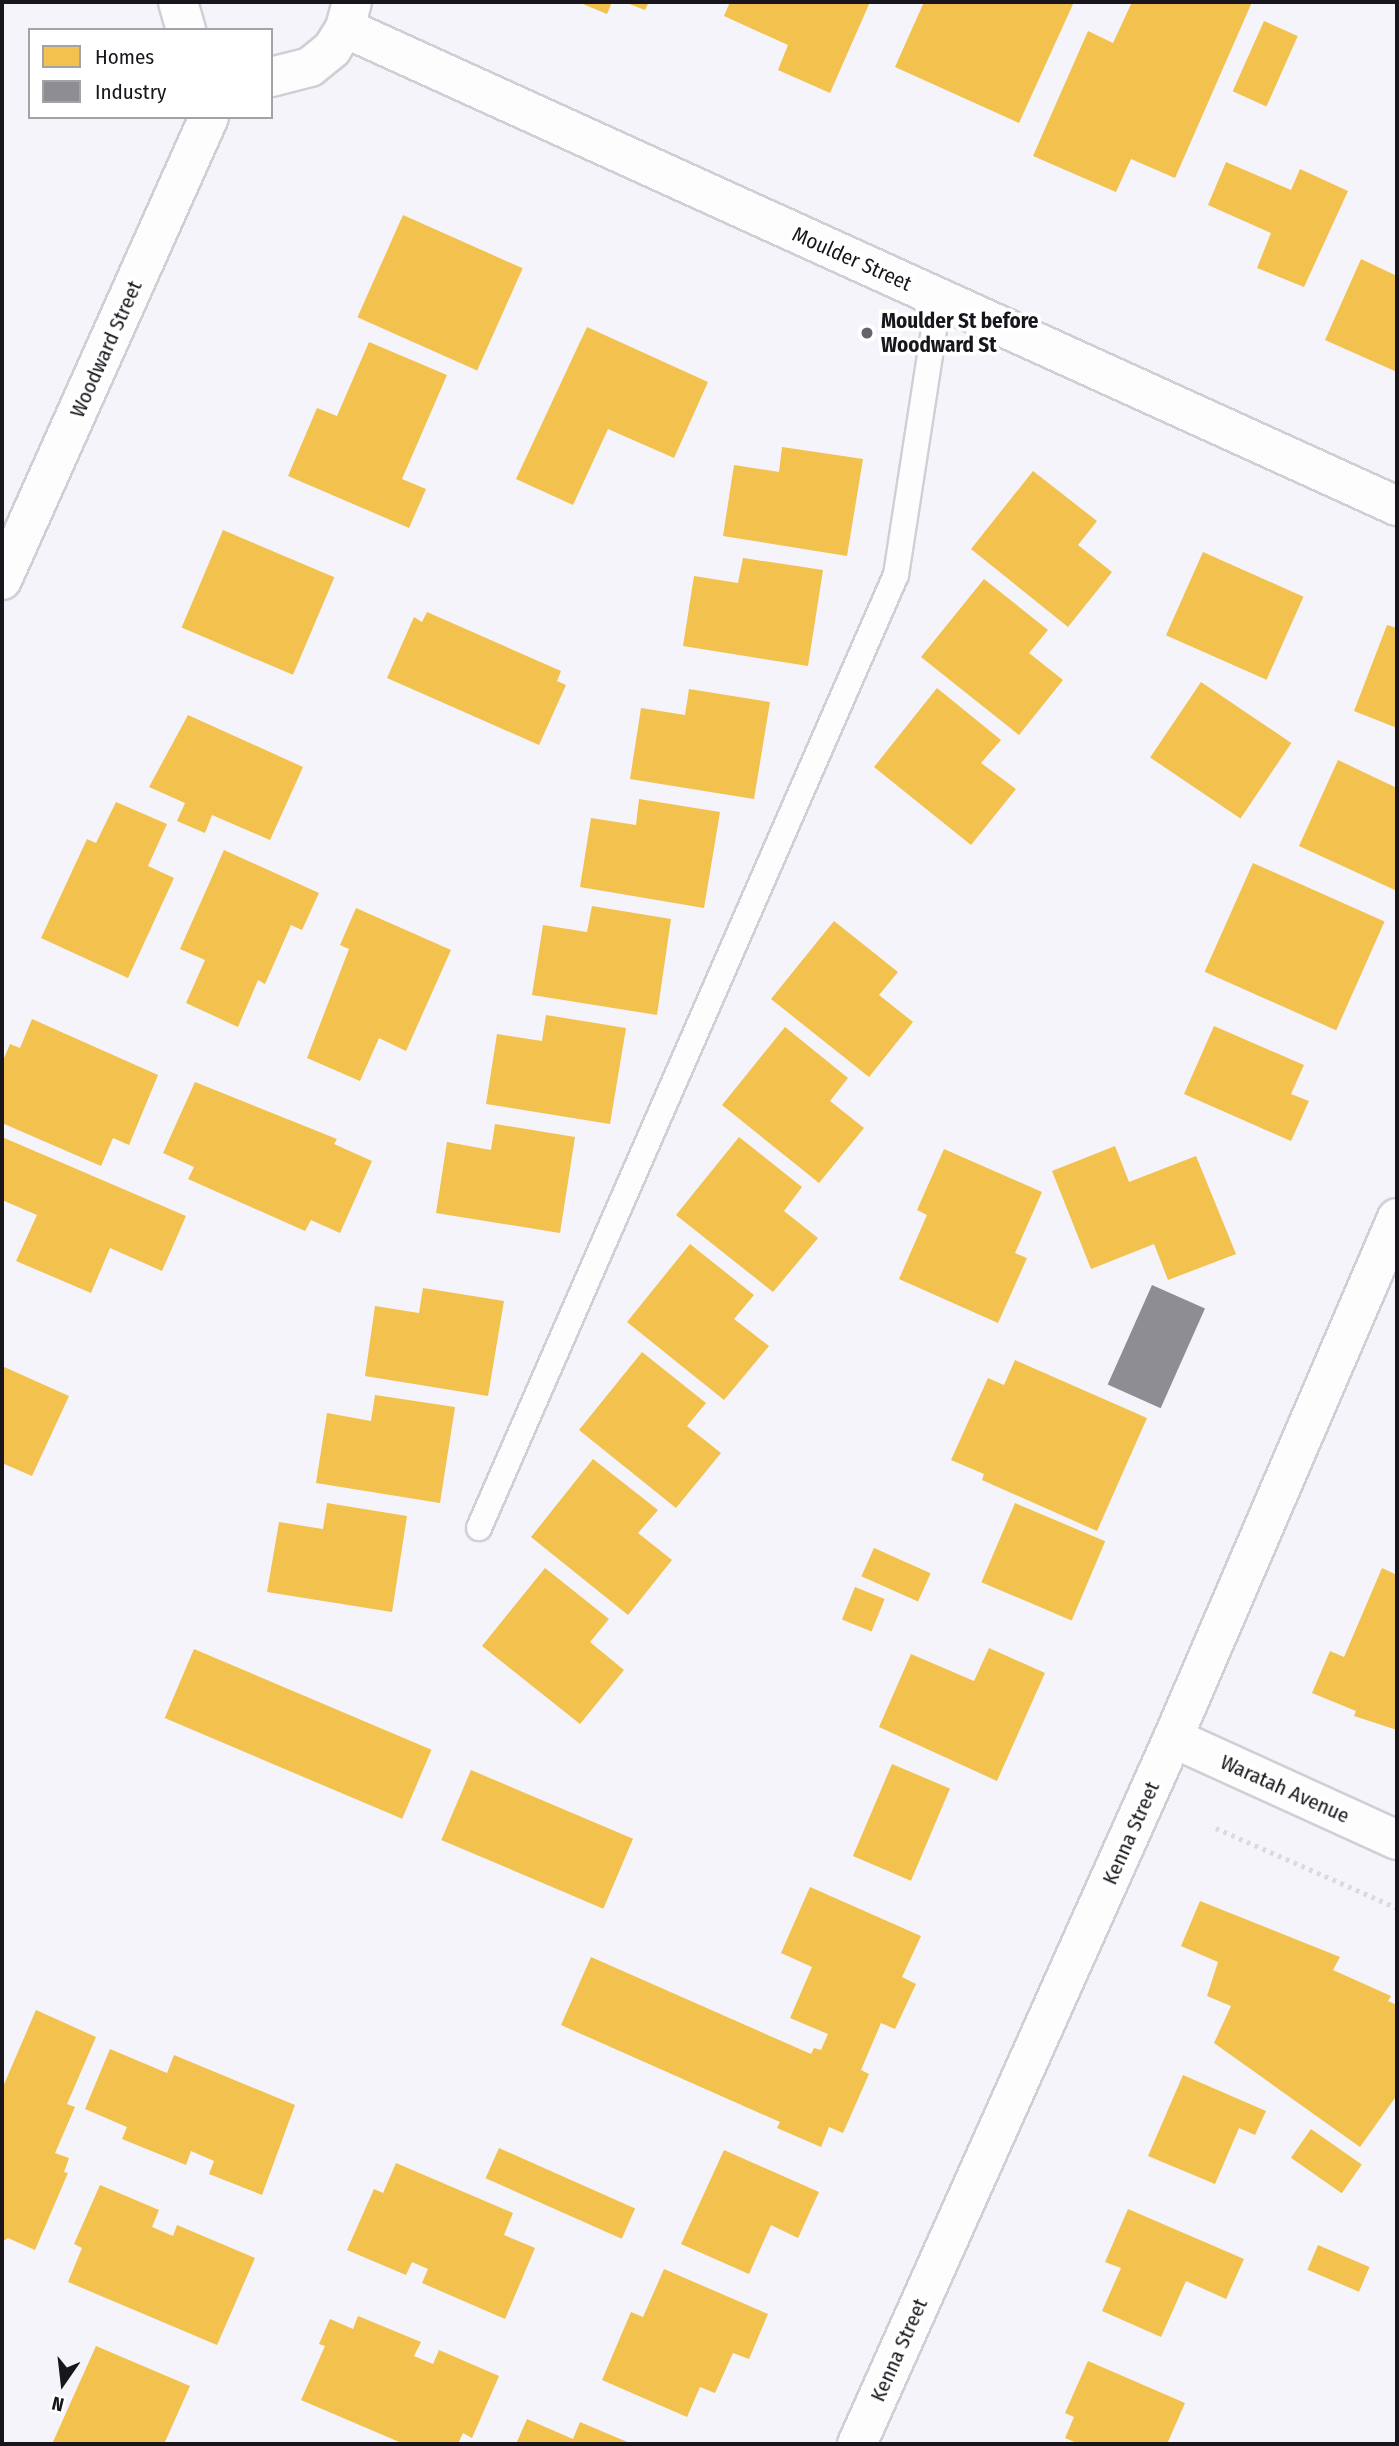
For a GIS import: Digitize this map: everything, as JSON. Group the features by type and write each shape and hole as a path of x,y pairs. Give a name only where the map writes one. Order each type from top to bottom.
{"street":[{"path":"178,2 185,28"},
{"path":"273,77 310,67 332,48 349,15"},
{"name":"Moulder Street","path":"349,15 939,298 1397,506"},
{"name":"Woodward Street","path":"2,580 208,119"},
{"name":"Kenna Street","path":"857,2444 1173,1738 1397,1218"},
{"name":"Waratah Avenue","path":"1173,1738 1397,1840"}],"lane":[{"path":"479,1528 897,575 939,298"}],"path":[{"path":"1216,1828 1397,1908"}],"building: Homes":[{"path":"578,2 612,2 607,14"},
{"path":"624,2 649,2 645,10"},
{"path":"730,2 870,2 830,93 778,70 788,45 724,16"},
{"path":"924,2 1073,4 1019,123 895,67"},
{"path":"1132,2 1252,2 1175,178 1131,159 1116,192 1033,156 1088,31 1113,43"},
{"path":"1264,21 1298,36 1266,106 1233,91"},
{"path":"1226,162 1291,190 1300,169 1348,191 1304,287 1257,268 1271,233 1208,205"},
{"path":"403,215 523,268 477,371 357,317"},
{"path":"1361,259 1397,276 1397,372 1325,340"},
{"path":"587,327 708,382 674,458 608,429 573,505 516,479"},
{"path":"369,342 447,375 402,479 426,489 409,528 288,476 317,408 337,416"},
{"path":"782,447 863,459 847,556 723,536 734,465 779,472"},
{"path":"1033,471 1097,521 1078,545 1112,572 1068,627 971,549"},
{"path":"223,530 334,577 293,675 182,628"},
{"path":"1203,552 1303,597 1266,680 1166,635"},
{"path":"743,558 823,570 808,666 683,646 694,576 738,583"},
{"path":"984,579 1048,630 1029,653 1063,680 1019,735 921,657"},
{"path":"427,612 561,671 557,681 566,685 539,745 387,678 414,617 422,622"},
{"path":"1387,625 1397,628 1397,728 1354,711"},
{"path":"1201,682 1291,743 1240,818 1150,757"},
{"path":"937,688 1001,740 981,763 1016,789 971,845 874,767"},
{"path":"689,689 770,702 754,799 630,779 641,708 685,715"},
{"path":"188,715 303,767 270,840 212,815 205,833 177,821 185,803 149,787"},
{"path":"1338,760 1397,788 1397,891 1299,846"},
{"path":"639,799 720,812 704,908 580,887 591,818 636,825"},
{"path":"116,802 167,824 148,866 174,878 128,978 41,938 87,839 96,843"},
{"path":"224,850 319,893 302,930 291,925 265,984 258,980 238,1027 186,1003 205,960 180,949"},
{"path":"1253,863 1385,922 1336,1030 1205,972"},
{"path":"592,906 671,919 657,1015 532,995 543,925 587,932"},
{"path":"356,908 451,950 406,1051 379,1038 360,1081 307,1058 349,949 340,945"},
{"path":"834,921 898,972 879,995 913,1022 869,1077 771,999"},
{"path":"546,1015 626,1028 610,1124 486,1104 497,1034 542,1041"},
{"path":"32,1019 158,1075 129,1145 113,1138 101,1166 2,1123 2,1063 10,1044 20,1048"},
{"path":"1214,1026 1304,1065 1291,1094 1309,1101 1291,1141 1184,1094"},
{"path":"785,1027 848,1078 830,1101 864,1128 819,1183 722,1105"},
{"path":"195,1082 337,1139 334,1144 372,1161 340,1233 311,1220 305,1231 188,1179 194,1167 163,1153"},
{"path":"495,1124 575,1137 560,1233 436,1213 447,1142 491,1150"},
{"path":"2,1137 186,1216 162,1271 110,1248 91,1293 16,1261 37,1215 2,1200"},
{"path":"739,1137 802,1187 784,1211 818,1238 773,1292 676,1215"},
{"path":"1115,1146 1129,1182 1196,1156 1236,1254 1168,1280 1154,1244 1091,1269 1052,1171"},
{"path":"944,1149 1042,1192 1015,1253 1027,1258 998,1323 899,1279 927,1215 917,1210"},
{"path":"690,1244 754,1295 734,1319 769,1346 724,1400 627,1322"},
{"path":"423,1288 504,1301 488,1396 365,1376 375,1306 419,1313"},
{"path":"642,1352 706,1403 687,1426 721,1453 676,1508 579,1430"},
{"path":"1015,1360 1147,1418 1097,1531 982,1480 984,1474 951,1460 988,1378 1004,1385"},
{"path":"2,1366 69,1396 32,1476 2,1463"},
{"path":"375,1395 455,1407 440,1503 316,1483 327,1413 371,1421"},
{"path":"593,1459 658,1510 638,1533 672,1560 628,1615 531,1537"},
{"path":"327,1503 407,1516 392,1612 267,1592 279,1522 323,1529"},
{"path":"1015,1503 1105,1541 1072,1620 981,1582"},
{"path":"874,1548 931,1573 918,1602 861,1576"},
{"path":"545,1568 609,1619 590,1642 624,1670 580,1724 482,1646"},
{"path":"1382,1568 1397,1575 1397,1730 1354,1716 1356,1711 1312,1693 1330,1651 1344,1657"},
{"path":"855,1587 885,1599 872,1631 842,1619"},
{"path":"989,1648 1045,1673 997,1781 879,1727 911,1654 974,1681"},
{"path":"194,1649 431,1750 402,1819 165,1718"},
{"path":"892,1764 950,1789 911,1881 853,1856"},
{"path":"471,1770 633,1839 603,1909 441,1840"},
{"path":"810,1887 921,1936 902,1977 916,1984 895,2029 881,2023 861,2070 869,2074 843,2133 829,2127 821,2147 777,2128 780,2122 561,2025 591,1957 811,2054 814,2048 821,2050 828,2034 790,2018 812,1967 781,1953"},
{"path":"1200,1901 1340,1957 1333,1970 1391,1996 1388,2001 1397,2005 1397,2095 1360,2147 1214,2043 1231,2006 1207,1996 1218,1962 1181,1946"},
{"path":"36,2010 96,2037 67,2104 75,2107 55,2153 69,2158 64,2172 68,2173 35,2250 8,2238 2,2242 2,2089"},
{"path":"110,2049 167,2073 174,2055 295,2105 262,2195 209,2174 214,2161 191,2151 186,2165 122,2139 127,2127 85,2109"},
{"path":"1183,2075 1266,2111 1255,2135 1239,2128 1215,2184 1148,2156"},
{"path":"1311,2129 1362,2165 1342,2193 1291,2158"},
{"path":"499,2148 635,2209 622,2239 486,2178"},
{"path":"724,2150 819,2192 798,2238 771,2225 749,2274 681,2244"},
{"path":"396,2163 513,2213 504,2235 535,2248 505,2319 422,2283 428,2269 412,2262 406,2275 347,2250 374,2189 383,2193"},
{"path":"100,2185 159,2210 152,2227 173,2236 177,2225 255,2258 217,2345 68,2282 82,2248 74,2244"},
{"path":"1128,2209 1244,2259 1226,2299 1186,2281 1161,2337 1102,2311 1121,2268 1105,2262"},
{"path":"1318,2245 1370,2267 1359,2292 1307,2270"},
{"path":"664,2269 768,2314 749,2359 733,2353 715,2393 700,2387 687,2417 602,2380 631,2312 643,2317"},
{"path":"358,2316 421,2342 414,2356 433,2364 439,2350 499,2376 472,2438 463,2433 458,2444 404,2444 301,2400 325,2346 319,2344 330,2319 353,2329"},
{"path":"96,2346 190,2386 164,2444 52,2444"},
{"path":"1088,2361 1185,2403 1167,2444 1079,2444 1065,2438 1074,2417 1065,2413"},
{"path":"527,2419 573,2439 580,2422 632,2444 516,2444"}],"building: Industry":[{"path":"1152,1285 1205,1309 1161,1408 1108,1385"}],"place":[{"name":"Moulder St before Woodward St","path":"867,333"}]}
